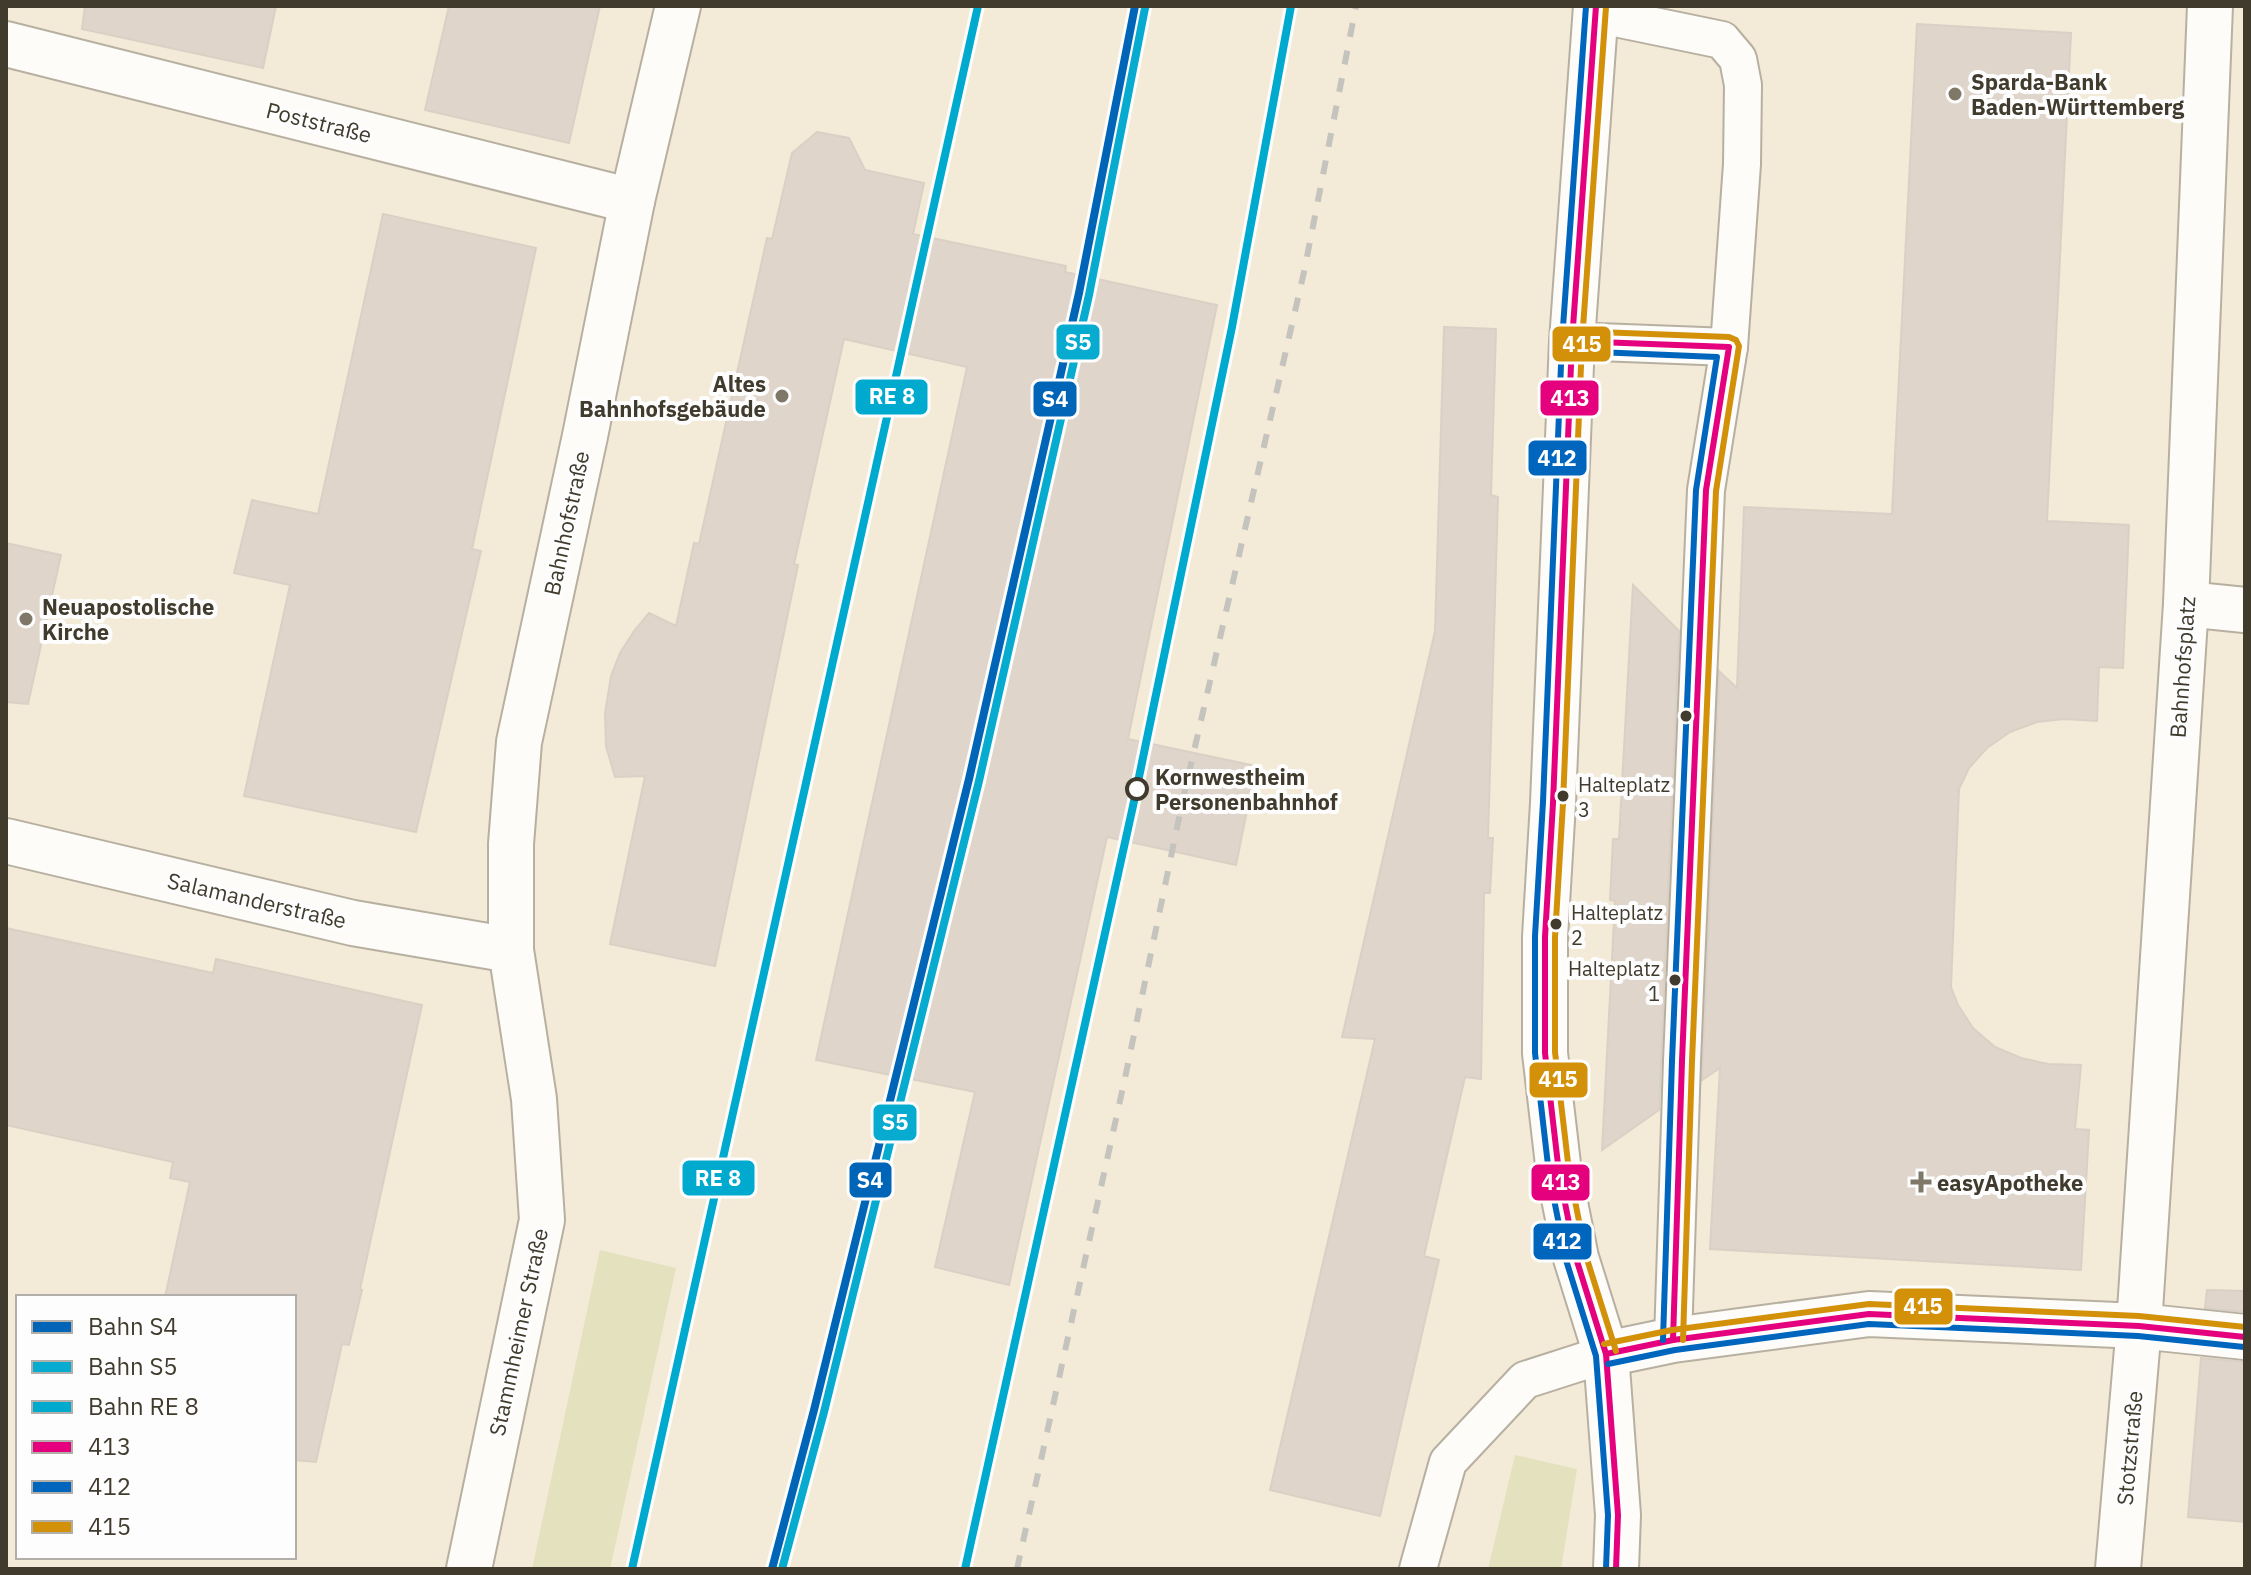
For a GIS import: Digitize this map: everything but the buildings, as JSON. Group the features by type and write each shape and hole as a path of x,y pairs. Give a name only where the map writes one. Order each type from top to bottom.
{"street":[{"name":"Bahnhofstraße","path":"511,950 511,844 519,742 632,201 678,6"},
{"name":"Bahnhofsplatz","path":"2139,1326 2186,604 2210,6"},
{"path":"1596,10 1572,341 1545,937 1545,1053 1559,1173 1576,1258 1606,1354 1618,1515 1616,1569"},
{"name":"Poststraße","path":"6,44 632,201"},
{"path":"2186,604 2245,610"},
{"name":"Salamanderstraße","path":"6,841 353,923 511,950"},
{"name":"Stammheimer Straße","path":"469,1569 542,1220 534,1099 511,950"},
{"path":"1606,1354 1673,1340 1869,1314 2139,1326 2245,1337"},
{"name":"Stotzstraße","path":"2118,1569 2139,1326"}],"lane":[{"path":"1596,10 1722,40 1738,59 1743,85 1742,164 1729,347 1706,490 1673,1340"},
{"path":"1572,341 1729,347"},
{"path":"1418,1569 1448,1462 1525,1380 1606,1354"}],"shaded area":[{"path":"600,1250 676,1268 610,1569 532,1569"},
{"path":"1515,1455 1577,1469 1561,1569 1488,1569"}],"railway":[{"path":"1017,1569 1183,799 1304,272 1356,6"}],"rail line":[{"name":"S4","path":"772,1569 969,779 1079,293 1135,6"},
{"name":"S5","path":"782,1569 824,1412 979,781 1089,295 1145,8"}],"transit line":[{"path":"632,1569 978,6"},
{"path":"965,1569 1133,806 1232,327 1291,6"},
{"name":"412","path":"1586,6 1562,341 1535,936 1535,1053 1549,1174 1566,1260 1596,1356 1608,1515 1606,1569"},
{"name":"413","path":"1596,6 1572,341 1545,937 1545,1053 1559,1173 1576,1258 1606,1354 1618,1515 1616,1569"},
{"name":"415","path":"1606,7 1582,342 1555,937 1555,1052 1569,1171 1586,1256 1616,1351"},
{"name":"415","path":"1572,331 1729,337 1736,340 1739,346 1716,491 1683,1340"},
{"name":"413","path":"1572,341 1729,347 1706,490 1673,1340"},
{"name":"412","path":"1572,351 1717,357 1696,490 1663,1340"},
{"name":"415","path":"1604,1344 1672,1330 1869,1304 2139,1316 2245,1327"},
{"name":"413","path":"1606,1354 1673,1340 1869,1314 2139,1326 2245,1337"},
{"name":"412","path":"1608,1364 1675,1350 1869,1324 2138,1336 2244,1347"}],"place":[{"name":"Sparda-Bank Baden-Württemberg","path":"1955,94"},
{"name":"Altes Bahnhofsgebäude","path":"782,396"},
{"name":"Neuapostolische Kirche","path":"26,619"},
{"name":"Kornwestheim Personenbahnhof","path":"1137,789"},
{"name":"Halteplatz 3","path":"1563,796"},
{"name":"Halteplatz 2","path":"1556,924"},
{"name":"Halteplatz 1","path":"1675,980"},
{"name":"easyApotheke","path":"1921,1182"}]}
